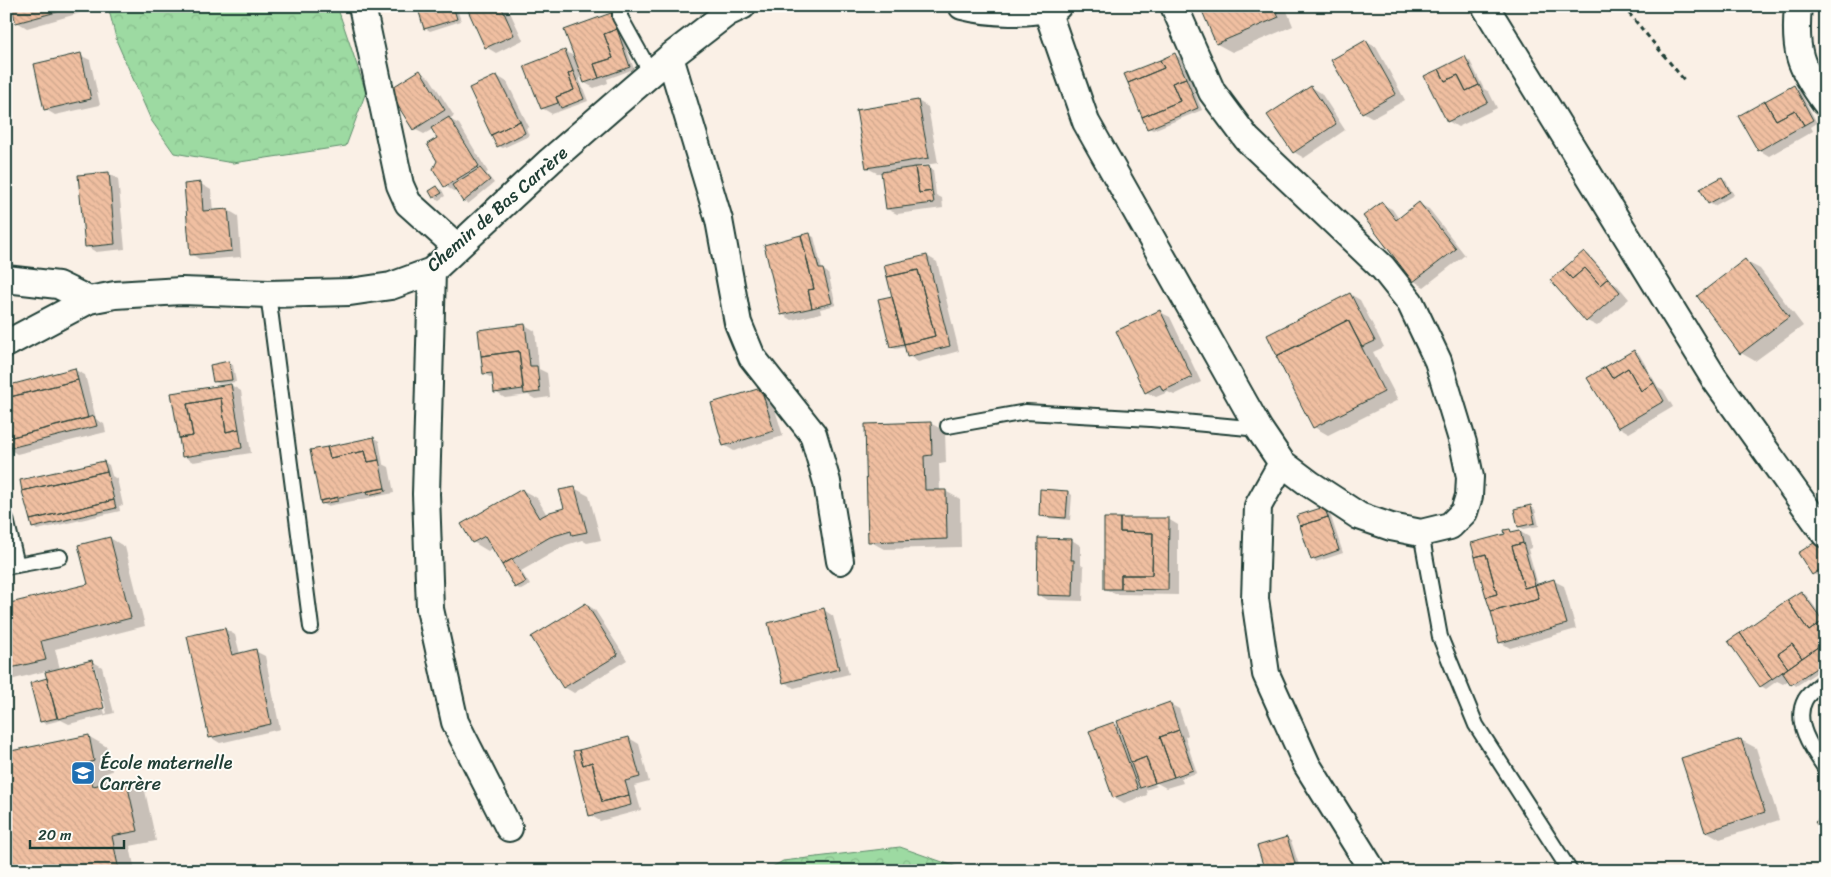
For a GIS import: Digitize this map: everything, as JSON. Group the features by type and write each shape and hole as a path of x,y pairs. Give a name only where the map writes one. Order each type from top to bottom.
{"street":[{"path":"362,6 400,185 408,203 457,247"},
{"name":"Chemin de Bas Carrère","path":"6,344 89,300 115,295 181,291 268,294 350,292 391,286 432,271 620,100 727,13 742,6"},
{"path":"962,6 1006,11 1052,8 1086,122 1259,429 1282,463 1359,516 1391,527 1421,533 1450,526 1464,512 1468,496 1470,477 1464,443 1438,361 1410,302 1383,268 1247,139 1212,92 1174,6"},
{"path":"1486,6 1714,378 1825,534"},
{"path":"1798,6 1796,30 1799,60 1812,85 1825,102"},
{"path":"661,66 719,220 738,323 752,357 813,434 827,482 840,561"},
{"path":"432,271 426,494 430,610 455,722 509,828"},
{"path":"6,280 58,285 89,300"},
{"path":"1282,463 1258,506 1255,599 1266,674 1306,765 1373,871"}],"lane":[{"path":"620,6 620,18 661,66"},
{"path":"268,294 311,627"},
{"path":"948,426 1026,412 1151,419 1259,429"},
{"path":"6,519 12,566 60,557"},
{"path":"1421,533 1440,638 1476,725 1570,871"},
{"path":"1825,680 1806,698 1800,711 1801,726 1816,756 1825,768"}],"path":[{"path":"1623,6 1685,81"}],"green space":[{"path":"108,6 337,6 366,92 346,146 233,163 174,153 151,120 117,42"},
{"path":"900,847 968,871 765,871 783,861"}],"building":[{"path":"11,6 70,6 71,8 16,23"},
{"path":"435,6 453,6 457,19 424,29 419,12"},
{"path":"466,6 501,6 514,35 485,48"},
{"path":"1200,6 1274,6 1279,17 1216,44"},
{"path":"611,13 617,29 604,34 613,58 594,64 599,78 584,83 564,30"},
{"path":"617,29 630,67 599,78 594,64 613,58 604,34"},
{"path":"1366,40 1396,94 1362,113 1331,60"},
{"path":"565,50 573,71 568,74 574,90 556,97 558,103 541,109 524,66"},
{"path":"81,53 91,99 44,110 34,64"},
{"path":"1175,53 1186,78 1172,83 1180,101 1142,117 1128,83 1164,68 1160,60"},
{"path":"1465,56 1479,85 1466,91 1458,75 1445,81 1439,69"},
{"path":"1160,60 1164,68 1128,83 1124,74"},
{"path":"1439,69 1445,81 1458,75 1466,91 1479,85 1488,102 1447,122 1424,76"},
{"path":"420,70 445,110 413,130 388,90"},
{"path":"573,71 584,99 561,108 556,97 574,90 568,74"},
{"path":"497,75 520,121 491,135 469,88"},
{"path":"1186,78 1198,108 1147,129 1142,117 1180,101 1172,83"},
{"path":"1794,85 1813,120 1804,125 1795,110 1776,120 1765,101"},
{"path":"1311,86 1336,124 1293,153 1267,115"},
{"path":"918,100 929,158 866,168 856,110"},
{"path":"1765,101 1776,120 1795,110 1804,125 1758,151 1738,116"},
{"path":"449,117 479,166 444,187 433,169 437,161 427,144 437,138 431,128"},
{"path":"520,121 525,133 497,147 491,135"},
{"path":"929,166 932,191 919,193 915,167"},
{"path":"915,167 919,193 932,191 934,203 886,209 881,172"},
{"path":"480,168 490,180 463,202 452,185"},
{"path":"109,172 115,244 85,247 78,175"},
{"path":"1722,177 1730,192 1708,204 1700,189"},
{"path":"201,182 203,211 228,209 232,251 190,255 184,184"},
{"path":"437,186 442,193 433,198 429,191"},
{"path":"1382,202 1396,220 1419,202 1456,249 1413,282 1363,216"},
{"path":"810,233 819,269 823,269 832,303 812,308 808,290 814,289 801,235"},
{"path":"801,235 814,289 808,290 812,308 781,315 764,245"},
{"path":"1584,251 1608,278 1600,285 1585,268 1572,279 1563,269"},
{"path":"927,255 950,346 907,357 904,344 935,336 918,270 887,277 884,265"},
{"path":"1745,259 1789,317 1740,354 1697,296"},
{"path":"1585,268 1600,285 1608,278 1620,292 1586,322 1550,280 1563,269 1572,279"},
{"path":"918,270 935,336 904,344 887,277"},
{"path":"1350,293 1375,341 1362,347 1348,320 1277,356 1267,335"},
{"path":"892,296 904,344 890,347 878,299"},
{"path":"1160,310 1192,377 1163,391 1160,385 1145,393 1116,331"},
{"path":"1348,320 1384,392 1313,428 1276,356"},
{"path":"525,324 530,366 537,366 540,392 524,394 519,351 481,356 478,330"},
{"path":"1634,350 1654,383 1641,391 1628,368 1612,378 1605,367"},
{"path":"519,351 523,389 494,393 492,373 483,374 481,356"},
{"path":"229,361 232,380 213,382 210,365"},
{"path":"1605,367 1612,378 1628,368 1641,391 1654,383 1664,401 1618,428 1587,378"},
{"path":"75,368 78,380 6,398 6,386"},
{"path":"78,380 88,418 12,437 6,416 6,398"},
{"path":"231,384 239,429 226,432 221,398 187,404 193,436 179,438 171,393"},
{"path":"761,388 774,431 723,446 711,403"},
{"path":"221,398 226,432 239,429 242,448 182,457 179,438 193,436 187,404"},
{"path":"6,416 12,437 94,416 97,426 6,449"},
{"path":"931,422 932,455 924,456 925,490 946,490 947,539 868,542 865,424"},
{"path":"374,437 379,460 368,462 365,451 330,458 327,447"},
{"path":"327,447 330,458 365,451 368,462 379,460 385,488 320,501 310,450"},
{"path":"104,461 107,471 22,491 20,480"},
{"path":"107,471 114,500 30,520 22,491"},
{"path":"575,487 587,532 572,535 571,531 550,537 502,565 485,536 472,543 461,524 522,489 539,518 564,508 559,490"},
{"path":"385,488 386,491 368,495 367,491"},
{"path":"1040,489 1068,491 1066,518 1039,516"},
{"path":"338,497 338,501 321,504 320,501"},
{"path":"114,500 116,508 32,528 30,520"},
{"path":"1531,505 1535,523 1518,527 1514,509"},
{"path":"1324,507 1328,517 1300,526 1296,516"},
{"path":"1328,517 1339,550 1311,560 1300,526"},
{"path":"1104,518 1120,518 1120,532 1153,533 1152,575 1121,575 1121,589 1104,589"},
{"path":"1120,518 1169,518 1168,590 1121,589 1121,575 1152,575 1153,533 1120,532"},
{"path":"1510,529 1511,532 1520,530 1523,543 1512,546 1524,588 1535,585 1539,599 1491,612 1486,597 1497,594 1486,554 1475,557 1471,543 1505,534 1504,530"},
{"path":"110,537 131,618 41,641 46,660 6,669 6,604 88,584 78,545"},
{"path":"1038,538 1072,539 1071,560 1074,560 1073,596 1037,595"},
{"path":"1817,541 1825,552 1825,566 1812,575 1798,553"},
{"path":"1523,543 1535,585 1524,588 1512,546"},
{"path":"1486,554 1497,594 1486,597 1475,557"},
{"path":"512,559 526,582 515,588 502,565"},
{"path":"1554,579 1567,624 1499,643 1491,612 1539,599 1535,585"},
{"path":"1801,591 1823,621 1809,631 1787,600"},
{"path":"1787,600 1809,631 1823,621 1825,624 1825,642 1802,658 1792,644 1778,654 1788,668 1772,679 1740,633"},
{"path":"586,603 618,655 563,688 531,637"},
{"path":"824,608 839,669 783,683 768,623"},
{"path":"225,628 232,655 256,649 271,724 209,738 187,636"},
{"path":"1740,633 1772,679 1760,687 1728,641"},
{"path":"1825,642 1825,662 1791,685 1782,672"},
{"path":"1792,644 1802,658 1788,668 1778,654"},
{"path":"92,660 104,708 58,719 45,672"},
{"path":"47,678 57,718 40,722 30,683"},
{"path":"1170,702 1179,730 1160,737 1174,777 1155,783 1146,757 1131,763 1117,721"},
{"path":"1114,722 1138,789 1113,798 1089,731"},
{"path":"1179,730 1193,770 1174,777 1160,737"},
{"path":"89,735 94,761 88,763 93,786 126,779 138,831 112,836 119,871 11,871 6,849 6,752"},
{"path":"629,737 640,777 625,781 629,795 602,802 592,762 583,765 579,750"},
{"path":"1741,739 1765,812 1705,832 1681,758"},
{"path":"579,750 583,765 592,762 602,802 629,795 631,805 589,816 573,751"},
{"path":"1146,757 1155,783 1140,788 1131,763"},
{"path":"1825,816 1825,835 1815,822"},
{"path":"1287,837 1295,863 1265,871 1257,846"}],"place":[{"name":"École maternelle Carrère","path":"83,773"}]}
